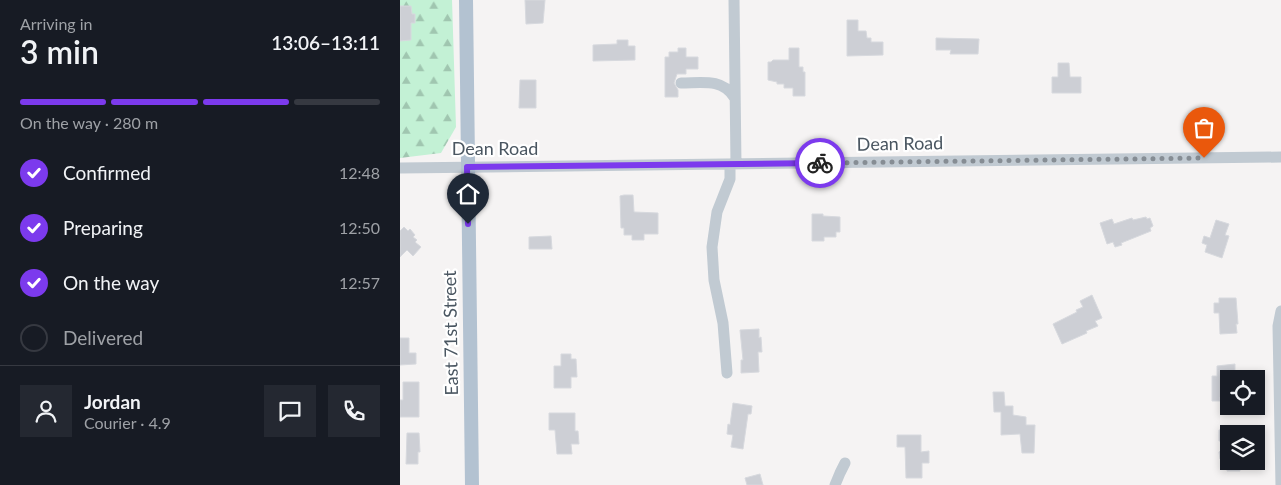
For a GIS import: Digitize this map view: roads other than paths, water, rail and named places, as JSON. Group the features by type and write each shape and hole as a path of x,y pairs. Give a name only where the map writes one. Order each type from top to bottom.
{"main road":[{"name":"East 71st Street","path":"466,0 472,485"}],"street":[{"path":"727,373 723,323 714,280 712,247 717,212 730,179 733,164 734,0"},
{"path":"681,83 714,83 722,85 729,88 734,97"},
{"name":"Dean Road","path":"400,168 1281,157"},
{"path":"1281,312 1278,326 1281,485"},
{"path":"835,485 845,463"}]}
